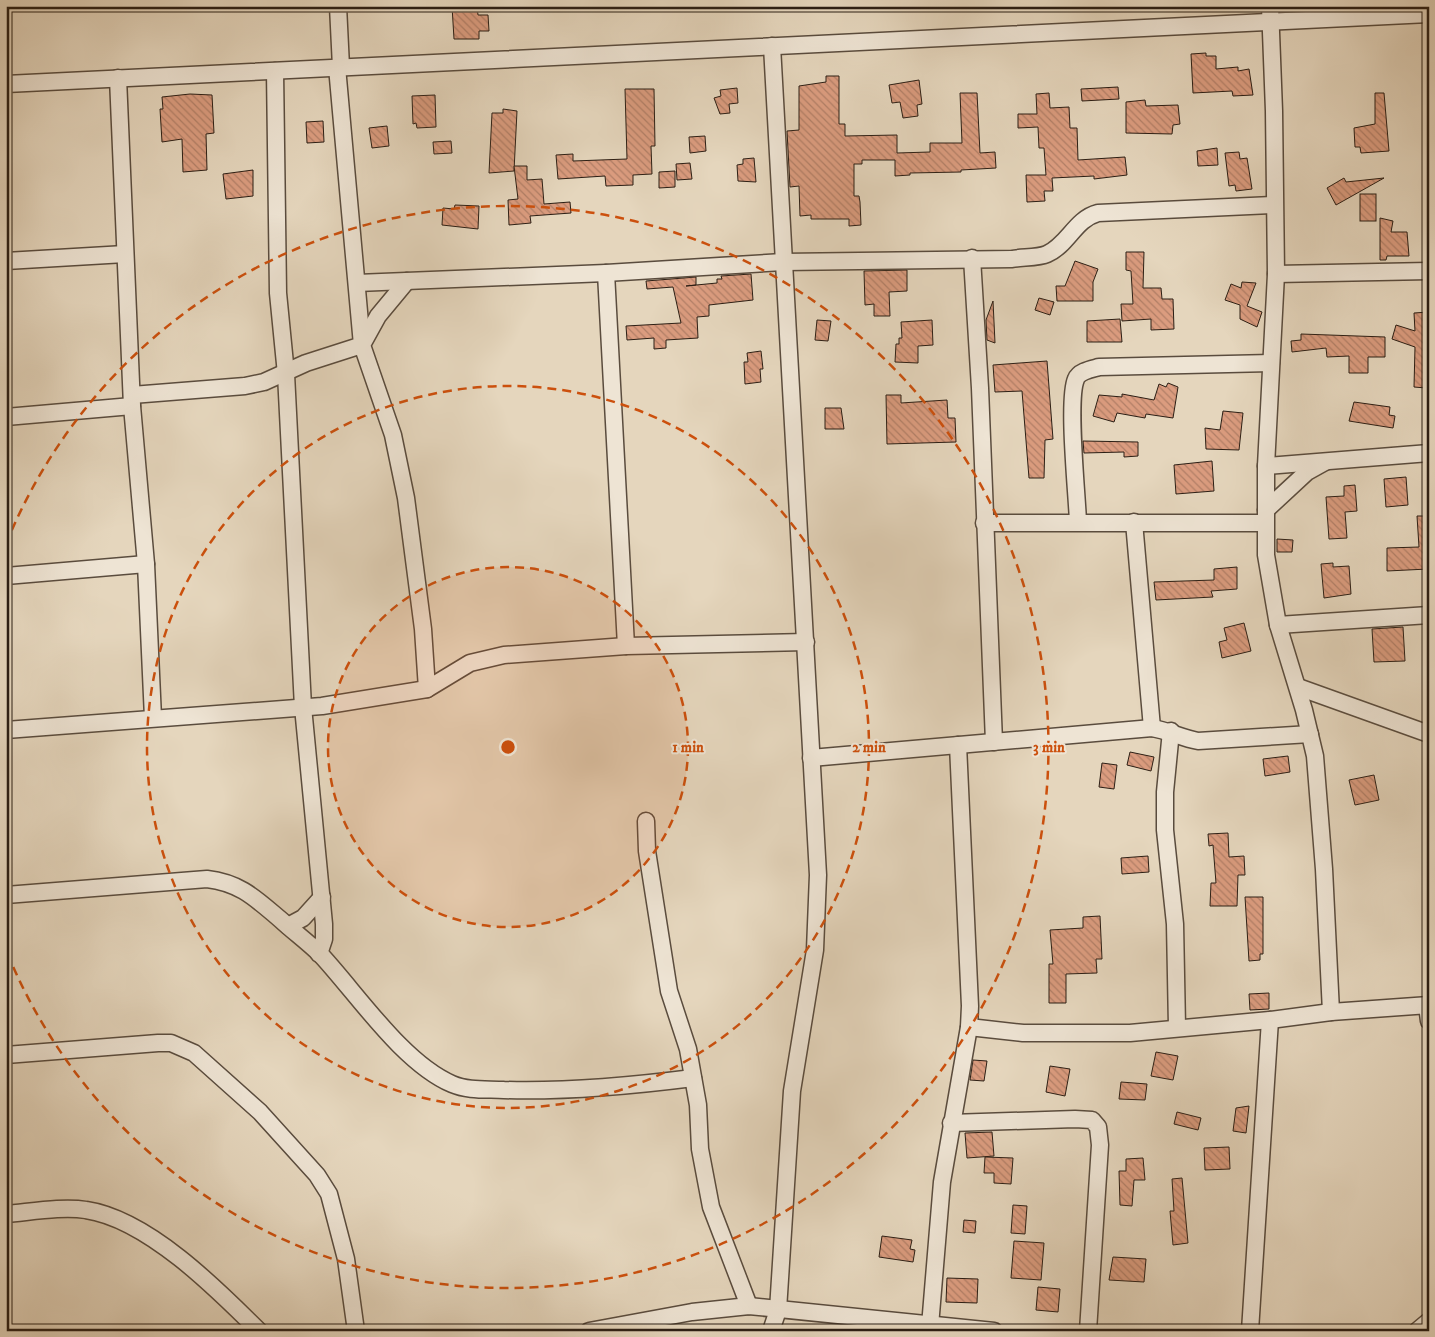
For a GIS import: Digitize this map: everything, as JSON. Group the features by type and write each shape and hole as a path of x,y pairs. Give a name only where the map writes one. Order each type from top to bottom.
{"street":[{"path":"338,6 339,67 362,345 393,435 406,498 423,629 427,688"},
{"path":"1270,14 1274,111 1276,274 1266,466 1266,554 1278,625 1298,687 1315,756 1324,869 1331,1012"},
{"path":"6,84 772,46 1270,14 1429,14"},
{"path":"771,1331 778,1310 792,1091 815,950 818,875 772,46"},
{"path":"275,71 278,293 286,374 303,707 322,897 324,939 319,954"},
{"path":"118,78 132,401 146,564 153,718"},
{"path":"357,283 606,273 783,262 972,258 1012,259 1047,254 1069,236 1082,220 1098,214 1274,204"},
{"path":"6,261 125,254"},
{"path":"972,258 994,742"},
{"path":"1276,274 1429,271"},
{"path":"606,273 626,646"},
{"path":"6,417 264,382 286,374 306,363 362,345 378,316 407,281"},
{"path":"1078,522 1073,406 1076,378 1082,372 1099,367 1271,363"},
{"path":"1266,466 1429,453"},
{"path":"984,523 1134,522 1266,516 1307,472 1327,461"},
{"path":"1134,522 1152,728"},
{"path":"6,576 146,564"},
{"path":"1278,625 1429,614"},
{"path":"6,730 303,707 427,688 470,663 504,655 626,646 806,642"},
{"path":"1298,687 1429,734"},
{"path":"811,758 1152,728 1171,731 1185,739 1198,741 1310,734"},
{"path":"1171,731 1165,792 1165,830 1175,924 1177,1027"},
{"path":"930,1326 942,1182 969,1027 968,958 958,744"},
{"path":"646,821 647,851 669,991 688,1049 698,1105 700,1149 711,1207 749,1306"},
{"path":"6,895 207,879 227,882 244,890 288,926 319,954 407,1052 427,1071 453,1084 469,1089 566,1090 603,1089 693,1078"},
{"path":"288,926 303,918 322,897"},
{"path":"969,1027 1023,1033 1130,1032 1270,1020 1331,1012 1428,1010"},
{"path":"1250,1331 1270,1020"},
{"path":"6,1055 158,1043 171,1043 194,1054 260,1112 317,1175 329,1194 346,1259 356,1331"},
{"path":"951,1123 1076,1119 1092,1120 1098,1127 1100,1145 1088,1331"},
{"path":"6,1214 85,1209 125,1221 188,1265 259,1331"},
{"path":"589,1331 692,1312 749,1306 930,1326 994,1331"},
{"path":"1417,1331 1429,1322"}],"building":[{"path":"452,6 477,6 478,15 488,15 489,31 479,31 479,39 454,39"},
{"path":"1206,53 1206,56 1216,56 1216,69 1238,67 1238,71 1249,69 1253,95 1233,96 1232,91 1193,93 1191,54"},
{"path":"826,76 839,76 839,124 845,124 845,136 897,135 897,153 930,152 930,143 962,143 960,93 977,93 980,153 995,152 996,168 961,170 961,172 910,173 910,175 895,176 895,160 862,160 862,164 854,164 854,196 859,196 861,225 849,226 849,219 811,219 811,215 800,216 799,186 790,187 787,131 799,130 799,86 826,82"},
{"path":"919,80 922,104 917,105 918,116 903,118 900,102 892,103 889,85"},
{"path":"1118,87 1119,99 1082,101 1081,89"},
{"path":"737,88 738,103 729,104 730,113 720,114 714,98 721,96 720,90"},
{"path":"625,89 654,89 655,146 651,146 652,174 633,175 633,185 606,186 605,176 558,179 556,155 573,154 573,161 627,159"},
{"path":"1049,93 1050,108 1069,107 1070,128 1077,128 1078,160 1125,157 1127,175 1094,179 1094,176 1052,178 1053,191 1044,191 1045,201 1027,202 1026,175 1046,175 1044,148 1039,148 1038,127 1018,128 1018,114 1037,114 1036,94"},
{"path":"1375,93 1384,93 1389,151 1361,153 1360,147 1355,147 1354,128 1375,124"},
{"path":"190,94 212,95 214,133 206,134 207,170 183,172 182,139 162,142 160,109 163,109 162,97"},
{"path":"435,95 436,127 417,128 416,123 413,124 412,96"},
{"path":"1145,100 1146,106 1178,105 1180,124 1173,125 1172,134 1126,133 1126,102"},
{"path":"503,109 517,111 514,171 489,173 492,113 503,113"},
{"path":"323,121 324,142 307,143 306,122"},
{"path":"387,126 389,146 372,148 369,128"},
{"path":"705,136 706,151 690,153 689,137"},
{"path":"451,141 452,153 434,154 433,142"},
{"path":"1217,148 1218,165 1198,166 1197,151"},
{"path":"1239,152 1240,159 1247,158 1252,189 1236,191 1235,185 1229,186 1225,153"},
{"path":"754,158 756,182 738,181 737,165 743,164 743,159"},
{"path":"690,163 692,179 677,180 676,164"},
{"path":"514,166 527,166 527,180 542,179 544,204 570,202 571,213 530,216 531,223 509,225 508,200 518,199"},
{"path":"253,170 253,196 226,199 223,174"},
{"path":"675,171 675,187 659,188 659,172"},
{"path":"1344,178 1346,182 1384,178 1336,205 1327,188"},
{"path":"1360,194 1376,194 1376,221 1360,221"},
{"path":"455,205 479,206 478,229 442,225 443,208 454,209"},
{"path":"1380,218 1393,221 1391,232 1407,232 1409,256 1387,256 1386,260 1380,260"},
{"path":"1126,252 1144,252 1143,288 1161,288 1162,299 1173,299 1174,329 1151,330 1151,319 1122,321 1121,304 1133,304 1131,271 1126,270"},
{"path":"1075,261 1098,269 1093,282 1093,301 1057,301 1056,286 1065,286"},
{"path":"907,270 907,291 889,292 890,316 874,316 874,304 865,305 864,271"},
{"path":"751,274 753,300 709,305 709,316 697,317 698,338 666,340 666,348 654,349 654,338 627,340 626,326 681,323 673,287 647,289 646,281 696,277 696,285 686,286 717,283 717,279 722,279 721,276"},
{"path":"1242,282 1256,283 1247,306 1262,312 1257,327 1240,319 1240,305 1225,300 1231,284 1241,288"},
{"path":"1039,298 1054,302 1050,315 1035,310"},
{"path":"993,301 995,343 987,340 986,320"},
{"path":"1429,312 1429,365 1426,388 1414,387 1415,347 1392,339 1396,325 1415,331 1414,313"},
{"path":"1120,319 1122,342 1087,342 1087,321"},
{"path":"817,320 831,321 828,341 815,340"},
{"path":"932,320 933,345 918,346 918,363 895,362 896,344 899,344 899,338 902,338 901,322"},
{"path":"1301,334 1385,337 1385,357 1368,357 1368,373 1349,373 1349,356 1327,357 1326,348 1292,352 1291,341 1301,340"},
{"path":"761,351 763,369 760,369 761,382 745,384 744,362 748,362 747,353"},
{"path":"1047,361 1053,439 1045,440 1044,478 1029,478 1022,391 995,392 993,365"},
{"path":"1168,383 1178,387 1173,418 1146,414 1145,418 1117,413 1114,422 1093,416 1099,395 1122,397 1122,394 1154,400 1159,384 1166,387"},
{"path":"886,395 901,395 901,403 947,400 948,418 955,418 956,442 887,444"},
{"path":"1354,402 1390,407 1389,415 1395,416 1393,428 1349,421"},
{"path":"825,408 841,408 844,429 825,429"},
{"path":"1223,411 1243,413 1239,450 1206,449 1205,428 1220,430"},
{"path":"1083,441 1138,442 1138,456 1124,457 1124,452 1084,453"},
{"path":"1212,461 1214,491 1176,494 1174,465"},
{"path":"1406,477 1408,505 1386,507 1384,479"},
{"path":"1355,485 1357,511 1345,512 1347,538 1329,539 1326,497 1344,496 1344,486"},
{"path":"1417,516 1429,516 1428,569 1387,571 1387,548 1419,547"},
{"path":"1277,539 1293,540 1292,552 1277,552"},
{"path":"1333,563 1333,567 1349,566 1351,594 1324,598 1321,564"},
{"path":"1237,567 1237,589 1211,591 1213,597 1156,600 1154,582 1214,580 1214,569"},
{"path":"1244,623 1251,651 1222,658 1219,642 1227,640 1224,628"},
{"path":"1403,627 1405,661 1374,662 1372,629"},
{"path":"1130,752 1154,757 1151,771 1127,765"},
{"path":"1288,756 1290,772 1265,776 1263,759"},
{"path":"1102,763 1117,765 1114,789 1099,787"},
{"path":"1374,775 1379,800 1355,805 1349,780"},
{"path":"1228,833 1229,857 1244,856 1245,875 1238,875 1237,906 1210,906 1211,883 1216,883 1213,845 1209,846 1208,834"},
{"path":"1148,856 1149,872 1122,874 1121,858"},
{"path":"1245,897 1263,897 1263,954 1260,954 1260,960 1249,961"},
{"path":"1100,916 1102,959 1096,959 1097,973 1066,974 1066,1003 1049,1003 1049,964 1053,964 1050,930 1083,928 1083,917"},
{"path":"1269,993 1269,1009 1250,1010 1249,994"},
{"path":"1156,1052 1178,1056 1173,1080 1151,1076"},
{"path":"973,1060 987,1061 984,1081 970,1080"},
{"path":"1050,1066 1070,1069 1065,1096 1046,1092"},
{"path":"1121,1082 1147,1084 1145,1100 1119,1099"},
{"path":"1249,1106 1246,1133 1233,1131 1236,1108"},
{"path":"1177,1112 1201,1118 1198,1130 1174,1124"},
{"path":"992,1132 994,1156 967,1158 965,1133"},
{"path":"1229,1147 1230,1169 1205,1170 1204,1148"},
{"path":"985,1157 1013,1158 1011,1184 994,1183 994,1173 984,1173"},
{"path":"1143,1158 1145,1180 1134,1180 1132,1206 1120,1205 1119,1171 1126,1171 1126,1159"},
{"path":"1182,1178 1188,1243 1173,1245 1170,1211 1174,1211 1172,1179"},
{"path":"1013,1205 1027,1206 1025,1234 1011,1233"},
{"path":"964,1220 976,1221 975,1233 963,1232"},
{"path":"882,1236 912,1240 910,1249 915,1250 913,1262 879,1257"},
{"path":"1014,1241 1044,1243 1041,1280 1011,1278"},
{"path":"1113,1257 1146,1259 1144,1282 1109,1280"},
{"path":"947,1278 978,1279 977,1303 946,1302"},
{"path":"1038,1287 1060,1289 1058,1312 1036,1310"}]}
